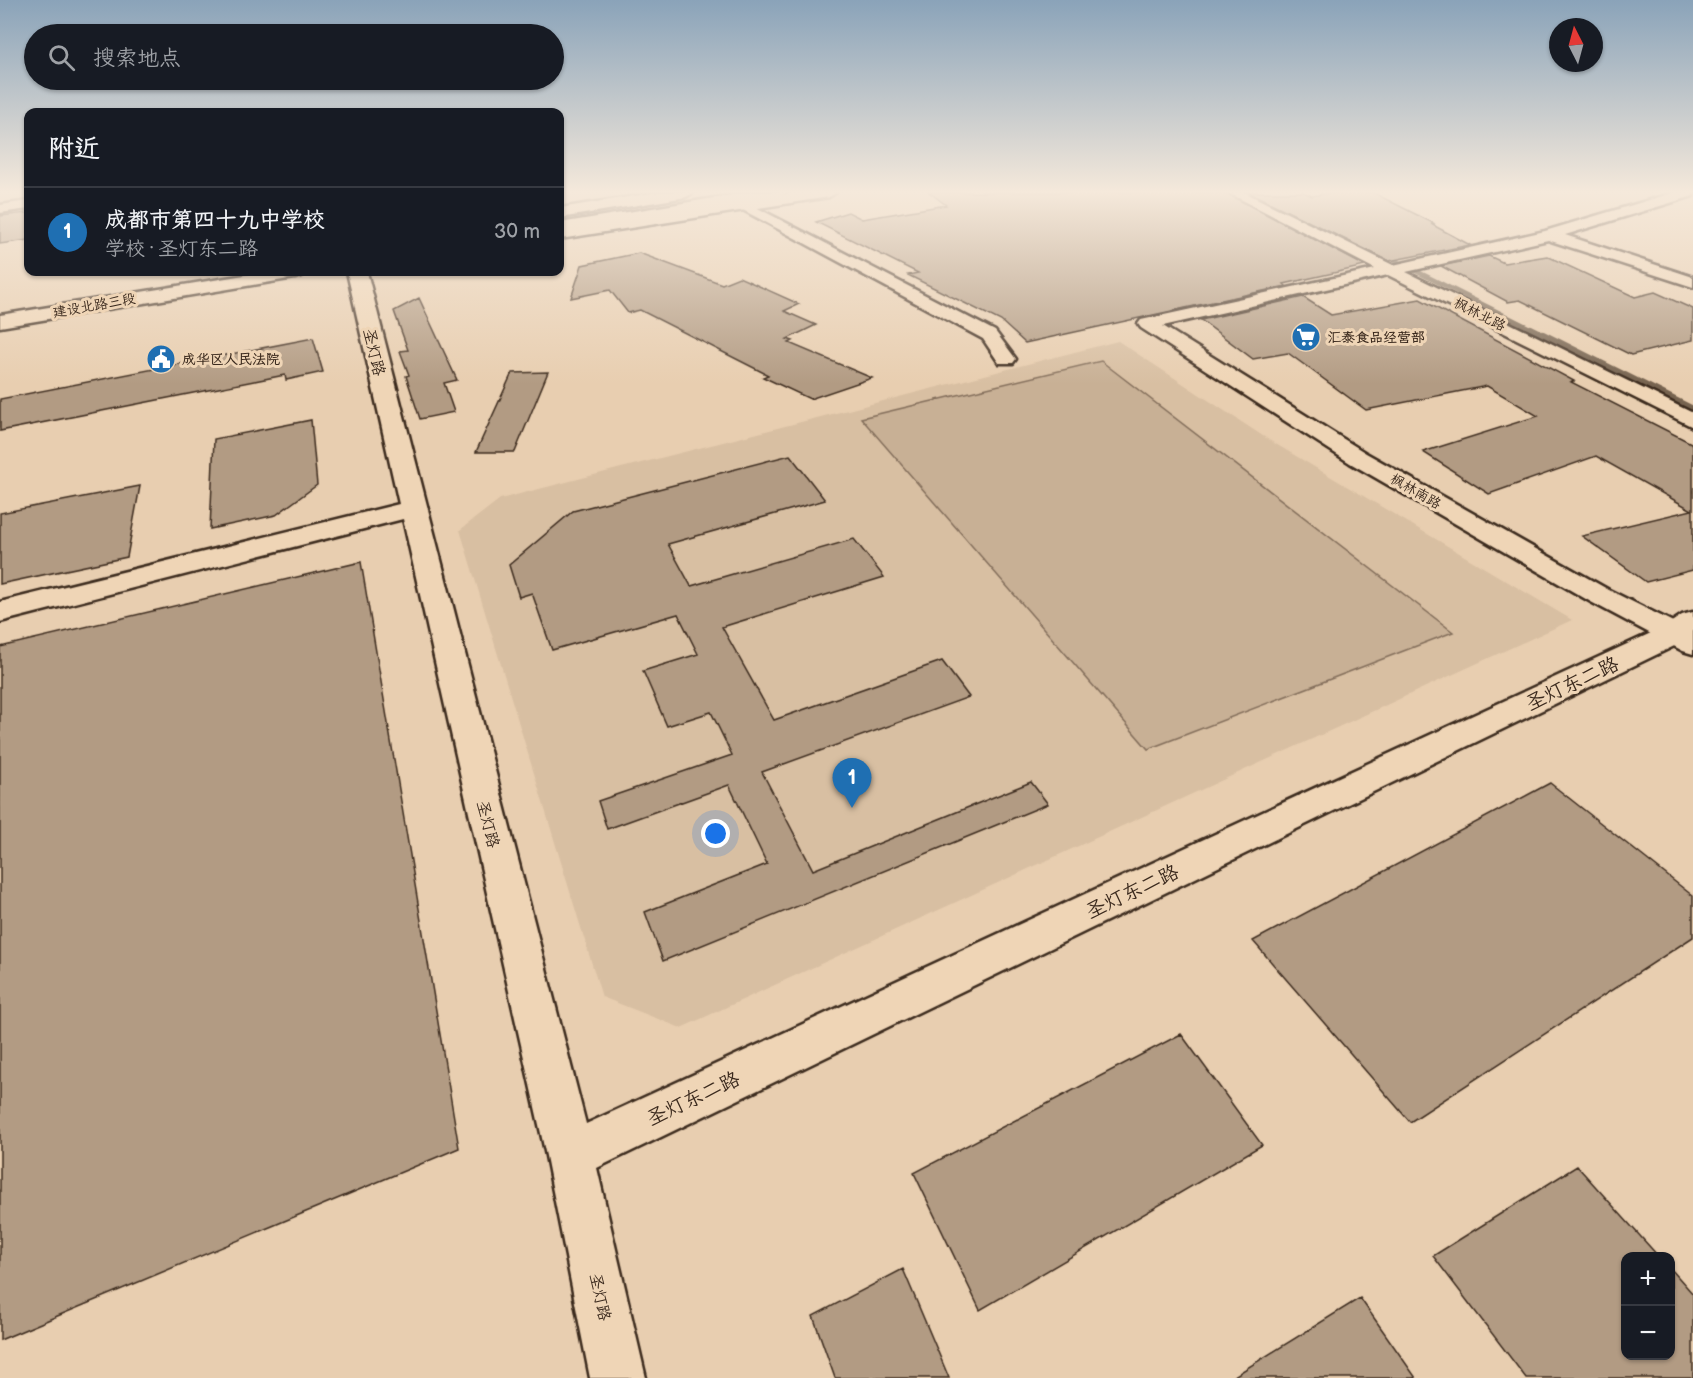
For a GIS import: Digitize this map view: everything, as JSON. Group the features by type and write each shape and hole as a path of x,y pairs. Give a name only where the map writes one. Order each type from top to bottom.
{"street":[{"path":"842,256 989,334 1006,360"},
{"name":"枫林北路","path":"1371,256 1693,421"},
{"path":"1396,268 1450,256"},
{"path":"1615,256 1693,282"},
{"name":"枫林南路","path":"1396,268 1147,324 1358,458 1600,596 1687,634"},
{"name":"建设北路三段","path":"0,312 217,276"},
{"name":"建设北路三段","path":"0,321 271,276"},
{"name":"圣灯路","path":"358,276 412,509 570,1156 618,1378"},
{"path":"0,612 412,509"},
{"name":"圣灯东二路","path":"570,1156 1687,634"}],"shaded area":[{"path":"1118,341 1269,440 1572,620 681,1028 602,997 460,530 500,499"},
{"path":"1101,361 1453,632 1148,749 861,418"}],"building":[{"path":"623,256 648,256 722,284 739,277 799,304 784,311 816,325 787,339 793,341 789,343 872,378 810,399 763,377 768,375 640,310 628,313 610,290 571,298 582,265"},
{"path":"885,256 1347,256 1365,266 1284,284 1286,286 1025,343 1001,321 908,275 918,273"},
{"path":"1379,256 1413,256 1389,261"},
{"path":"1488,256 1504,263 1548,256 1635,297 1655,292 1693,309 1693,340 1631,355 1520,300 1508,302 1441,266"},
{"path":"1303,297 1331,315 1420,299 1574,381 1571,382 1693,444 1693,570 1646,582 1582,536 1692,510 1596,456 1489,494 1423,452 1538,416 1487,386 1366,410 1288,353 1253,359 1201,320"},
{"path":"419,298 457,380 444,383 454,412 420,419 406,376 409,375 400,351 408,350 394,311"},
{"path":"313,338 323,372 286,380 285,375 0,431 0,399"},
{"path":"548,372 515,452 476,452 512,373"},
{"path":"311,420 317,485 276,515 210,529 214,439"},
{"path":"790,455 825,500 668,544 691,586 854,539 884,577 722,627 774,720 942,661 969,697 762,772 813,870 1031,782 1048,804 663,961 645,912 767,864 729,785 607,829 598,801 732,755 711,712 667,726 643,671 698,654 678,614 552,650 532,593 519,597 509,565 573,511"},
{"path":"140,486 127,557 0,584 0,513"},
{"path":"361,562 459,1148 0,1340 0,647"},
{"path":"1550,783 1693,896 1693,937 1410,1122 1253,941"},
{"path":"1181,1034 1262,1145 980,1310 914,1173"},
{"path":"1577,1166 1654,1252 1621,1252 1621,1360 1675,1360 1675,1274 1693,1294 1693,1378 1526,1378 1433,1256"},
{"path":"903,1269 949,1378 835,1378 813,1316"},
{"path":"1360,1298 1416,1378 1231,1378"}],"waterway":[{"path":"1387,256 1534,330"},
{"path":"1531,328 1693,409"}],"place":[{"name":"汇泰食品经营部","path":"1306,337"},
{"name":"成华区人民法院","path":"161,359"},
{"name":"成都市第四十九中学校","path":"852,808"}]}
